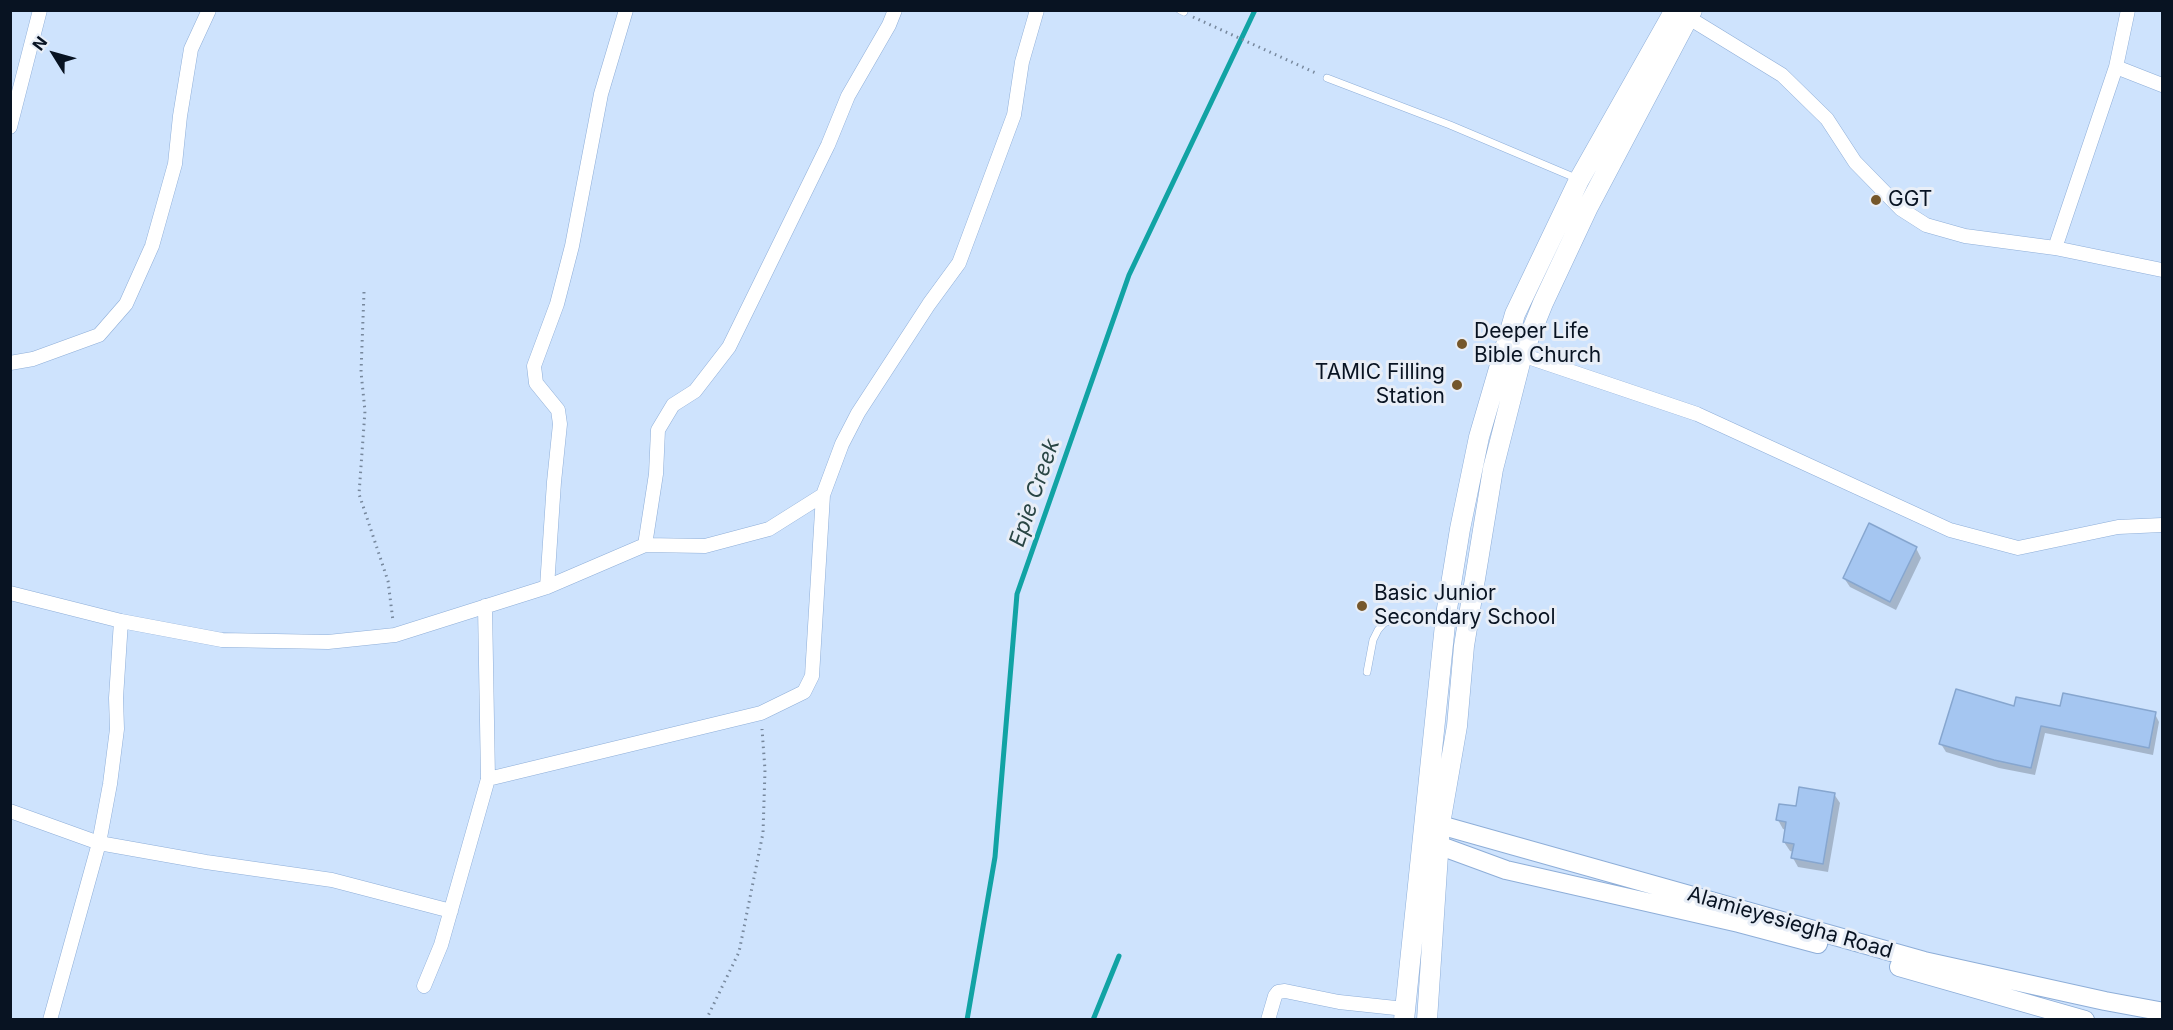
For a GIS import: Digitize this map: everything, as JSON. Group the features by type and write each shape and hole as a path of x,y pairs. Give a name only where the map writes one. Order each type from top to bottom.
{"main road":[{"path":"1427,1020 1432,833 1446,615 1460,528 1479,437 1515,314 1579,180 1685,13"},
{"path":"1405,1014 1432,833 1457,726 1464,646 1477,558 1493,469 1522,355 1543,303 1588,207 1685,13"}],"street":[{"path":"10,127 40,10"},
{"path":"10,363 33,359 99,335 126,304 152,246 175,164 191,49 209,10"},
{"path":"547,587 560,424 558,410 536,383 534,366 560,292 572,246 601,94 626,10"},
{"path":"645,545 656,474 658,430 673,405 695,391 729,347 828,145 848,96 889,25 895,10"},
{"path":"488,779 761,713 804,692 812,676 823,495 842,444 858,413 929,304 959,263 1014,115 1022,62 1037,10"},
{"path":"2055,248 2116,67 2128,10"},
{"path":"1685,13 1782,75 1827,119 1855,162 1901,209 1926,225 1965,236 2055,248 2163,270"},
{"path":"2116,67 2163,85"},
{"path":"1522,355 1697,414 1950,530 2018,548 2118,527 2163,525"},
{"path":"10,593 121,621 222,640 328,642 395,634 547,587 645,545 705,546 769,529 823,495"},
{"path":"424,986 441,945 488,779 485,606"},
{"path":"50,1020 99,843 110,784 117,729 116,698 121,621"},
{"path":"10,811 99,843 206,862 332,880 451,910"},
{"name":"Alamieyesiegha Road","path":"1432,833 1924,961 2158,1013"},
{"name":"Alamieyesiegha Road","path":"1432,833 1506,870 1739,923 2085,1020"},
{"path":"1268,1020 1275,996 1278,992 1285,991 1405,1014"}],"lane":[{"path":"1327,78 1450,125 1579,180"},
{"path":"1367,672 1373,640 1377,630 1384,623 1404,615 1446,615"}],"path":[{"path":"1182,11 1327,78"},
{"path":"364,292 360,372 365,411 359,494 388,581 395,634"},
{"path":"706,1020 740,952 763,834 765,770 761,713"}],"building":[{"path":"1869,523 1917,547 1890,602 1843,578"},
{"path":"1956,689 2014,706 2016,697 2060,706 2063,693 2156,712 2149,748 2041,726 2031,768 1939,744"},
{"path":"1799,787 1835,793 1823,864 1791,858 1794,844 1783,842 1786,822 1776,820 1779,804 1796,806"}],"waterway":[{"name":"Epie Creek","path":"967,1020 995,857 1017,594 1129,275 1255,10"},
{"path":"1093,1020 1119,956"}],"place":[{"name":"GGT","path":"1876,200"},
{"name":"Deeper Life Bible Church","path":"1462,344"},
{"name":"TAMIC Filling Station","path":"1457,385"},
{"name":"Basic Junior Secondary School","path":"1362,606"}]}
